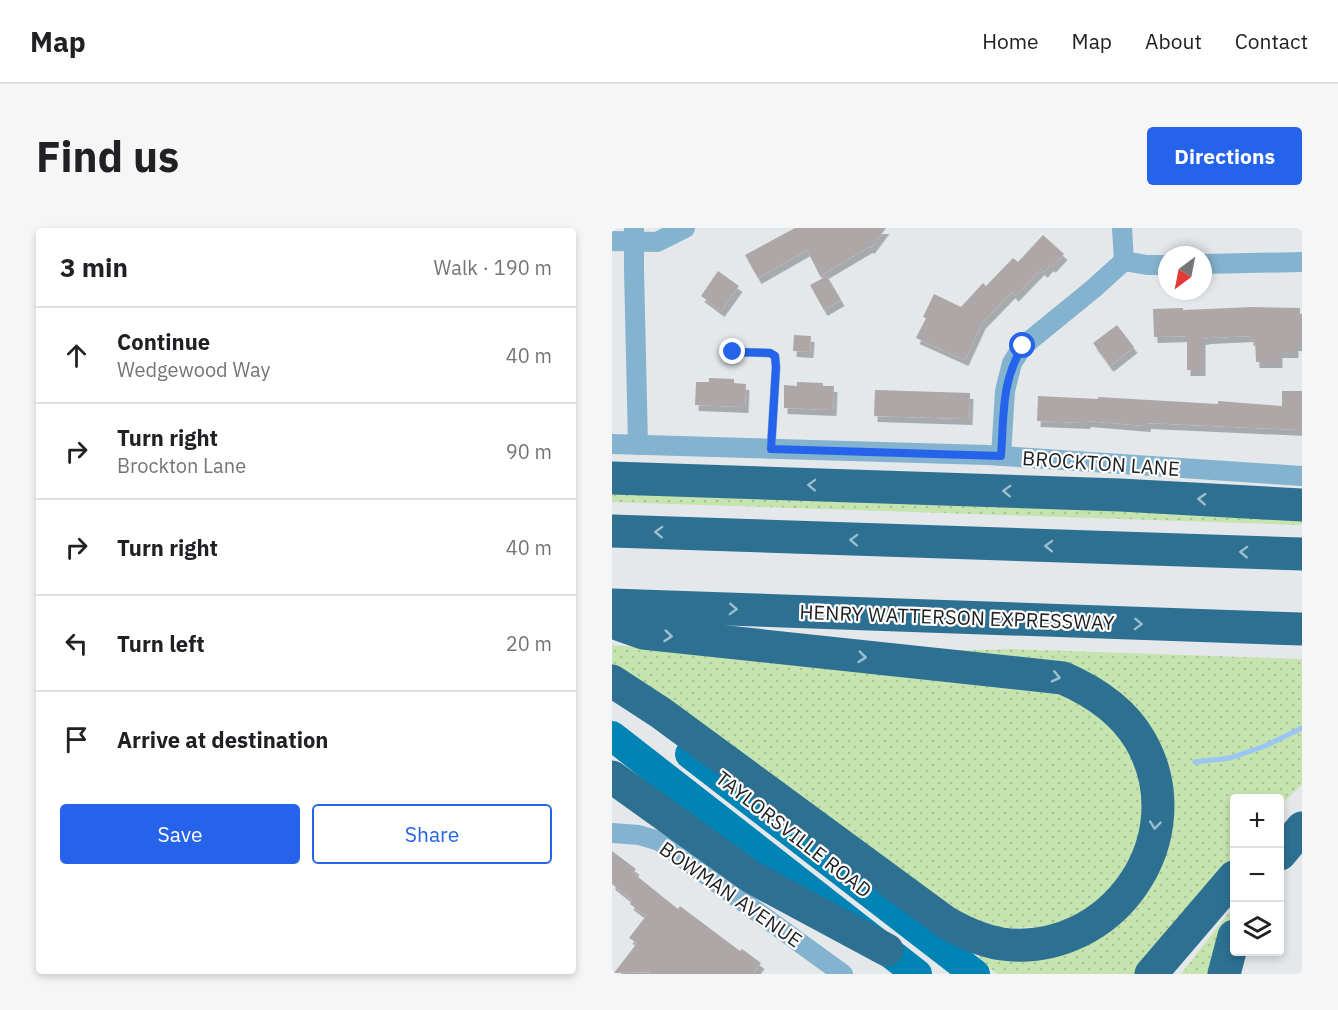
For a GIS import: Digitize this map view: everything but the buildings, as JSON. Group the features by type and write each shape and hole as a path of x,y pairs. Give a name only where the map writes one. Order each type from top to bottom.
{"highway":[{"path":"612,478 1120,495 1302,505"},
{"path":"612,531 1302,554"},
{"name":"HENRY WATTERSON EXPRESSWAY","path":"612,605 1302,629"},
{"path":"612,622 643,633 1063,678 1105,701 1139,738 1147,754 1156,784 1156,824 1153,842 1137,878 1125,896 1082,932 1062,939 1024,945 1000,944 947,923 661,713 612,681"},
{"path":"612,777 753,878 887,950"},
{"path":"1284,820 1302,802"},
{"path":"1284,849 1302,828"},
{"path":"1151,974 1230,882"},
{"path":"1224,974 1230,951"}],"main road":[{"name":"TAYLORSVILLE ROAD","path":"612,693 975,974"},
{"name":"TAYLORSVILLE ROAD","path":"612,736 917,974"}],"street":[{"path":"612,241 634,236 657,242 685,228"},
{"path":"1122,228 1124,261"},
{"path":"634,236 638,445"},
{"path":"1124,261 1158,265"},
{"path":"1001,456 1005,391 1012,363 1023,346 1124,261"},
{"path":"1212,264 1302,262"},
{"name":"BROCKTON LANE","path":"612,444 1001,456 1302,477"},
{"name":"BOWMAN AVENUE","path":"612,833 639,835 659,841 821,968 843,974"}],"lane":[{"path":"733,352 770,353 775,356 771,449"}],"green space":[{"path":"612,488 1302,515 1302,525 612,502"},
{"path":"612,645 1055,690 1103,715 1133,753 1146,818 1125,879 1065,926 985,929 860,847 612,664"},
{"path":"1011,649 1302,659 1302,784 1284,802 1284,794 1230,794 1230,864 1139,974 997,974 978,959 983,952 998,954 1147,885 1134,716 938,651"},
{"path":"1229,912 1230,913 1215,974 1181,974"}],"waterway":[{"path":"1195,762 1230,758 1265,746 1302,728"}],"route":[{"path":"733,352 770,353 775,356 771,449 1001,456 1005,391 1012,363 1023,346"}]}
